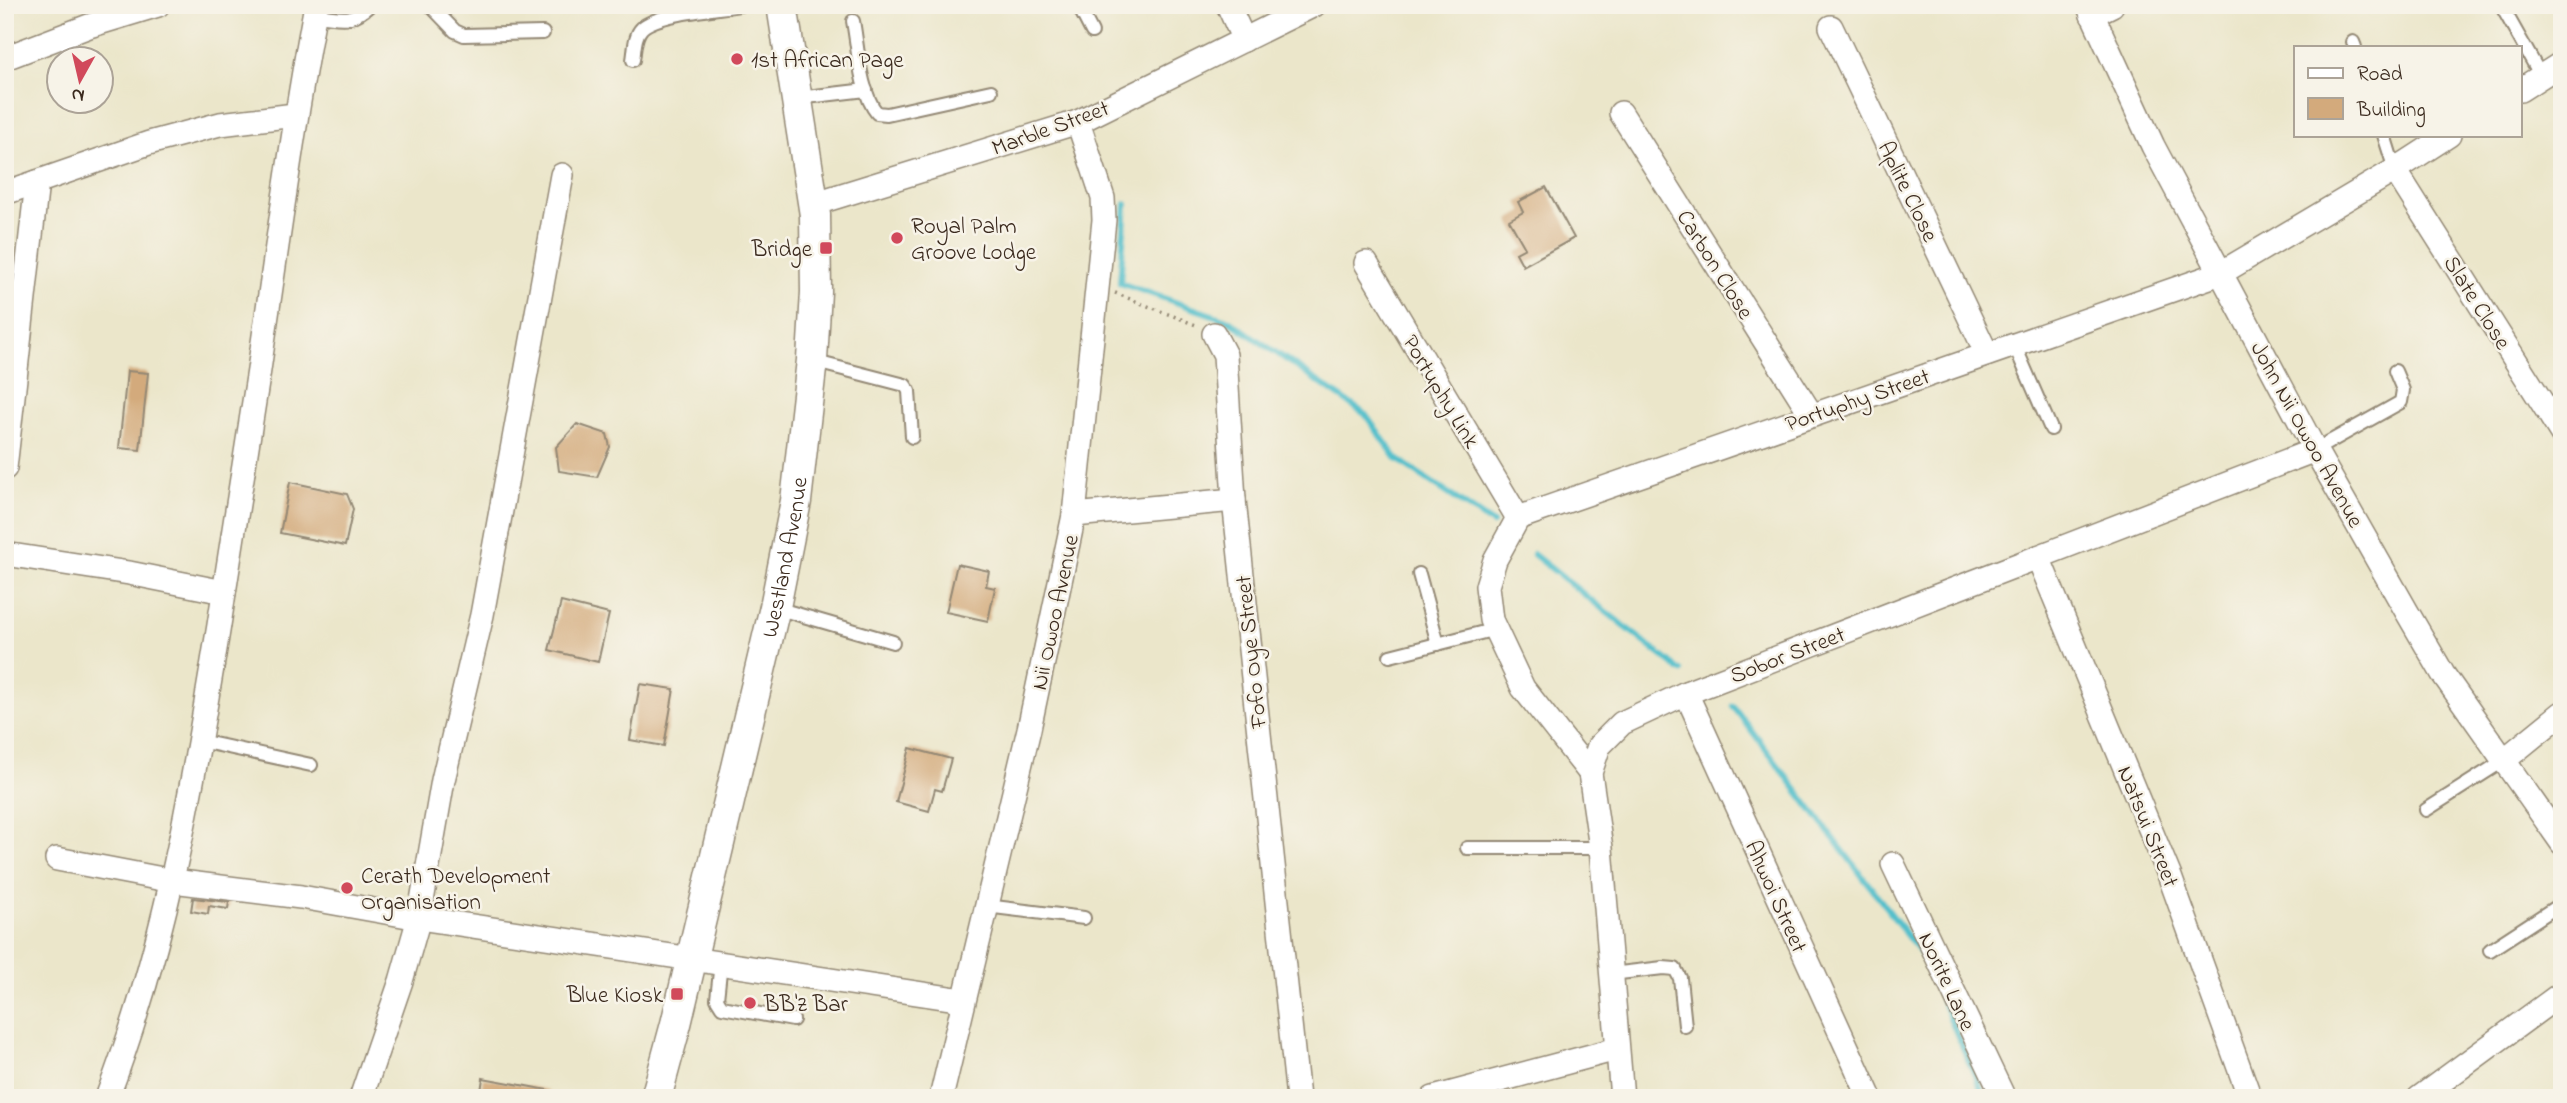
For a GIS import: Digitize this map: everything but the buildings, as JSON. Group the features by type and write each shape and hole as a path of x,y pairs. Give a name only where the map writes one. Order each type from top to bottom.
{"street":[{"path":"5,58 89,26 158,5"},
{"path":"1228,5 1244,40"},
{"name":"Marble Street","path":"813,204 1078,122 1314,5"},
{"name":"Westland Avenue","path":"656,1098 775,607 796,500 812,360 816,292 813,204 786,8"},
{"name":"John Nii Owoo Avenue","path":"2097,8 2153,146 2315,450 2443,674 2562,843"},
{"path":"107,1098 129,1042 173,881 200,741 295,115 316,10"},
{"name":"Aplite Close","path":"1831,27 1987,354"},
{"path":"2522,89 2562,63"},
{"name":"Carbon Close","path":"1621,113 1811,414"},
{"path":"5,193 149,142 220,124 295,115"},
{"name":"Nii Owoo Avenue","path":"941,1098 1029,729 1074,515 1104,220 1103,198 1078,122"},
{"name":"Portuphy Street","path":"1518,518 2221,273 2447,136"},
{"name":"Slate Close","path":"2395,170 2562,434"},
{"path":"361,1098 401,981 419,918 443,779 482,615 562,175"},
{"path":"5,468 37,182"},
{"name":"Portuphy Link","path":"1366,263 1518,518"},
{"name":"Fofo Oye Street","path":"1214,334 1224,355 1234,500 1298,1098"},
{"name":"Sobor Street","path":"1590,773 1600,747 1622,723 1685,694 2315,450"},
{"path":"1074,515 1234,500"},
{"path":"1518,518 1495,560 1487,586 1491,620 1523,688 1590,773 1601,848 1622,1098"},
{"path":"5,554 224,592"},
{"name":"Natsui Street","path":"2038,557 2170,877 2250,1098"},
{"name":"Ahwoi Street","path":"1685,694 1871,1098"},
{"path":"2502,761 2562,713"},
{"path":"57,859 173,881 302,897 419,918 963,1000"},
{"name":"Norite Lane","path":"1893,864 2004,1098"},
{"path":"2419,1098 2562,993"},
{"path":"1433,1098 1617,1049"}],"lane":[{"path":"316,10 351,19 360,16 370,5"},
{"path":"430,5 455,30 464,35 543,33"},
{"path":"633,60 636,37 643,27 652,22 683,13 740,5"},
{"path":"1078,5 1092,32"},
{"path":"2501,5 2541,76"},
{"path":"853,21 866,90 870,105 877,113 887,114 991,90"},
{"path":"798,98 866,90"},
{"path":"2384,136 2395,170"},
{"path":"2014,344 2051,429"},
{"path":"812,360 905,385 909,391 912,437"},
{"path":"2315,450 2400,402 2403,390 2395,371"},
{"path":"1419,574 1438,644"},
{"path":"775,607 893,642"},
{"path":"1390,656 1496,629"},
{"path":"200,741 310,765"},
{"path":"2426,810 2502,761"},
{"path":"1467,848 1601,848"},
{"path":"2490,950 2562,903"},
{"path":"986,906 1084,918"},
{"path":"721,962 717,999 722,1007 793,1020"},
{"path":"1611,974 1675,969 1680,978 1685,1026"}],"path":[{"path":"1097,285 1214,334"}],"waterway":[{"path":"1126,204 1120,283 1230,321 1365,414 1397,459 1493,524"},
{"path":"1533,554 1681,671"},
{"path":"1733,706 1923,956 1985,1098"}],"place":[{"name":"1st African Page","path":"737,59"},
{"name":"Royal Palm Groove Lodge","path":"897,238"},
{"name":"Bridge","path":"826,248"},
{"name":"Cerath Development Organisation","path":"347,888"},
{"name":"Blue Kiosk","path":"677,994"},
{"name":"BB'z Bar","path":"750,1003"}]}
